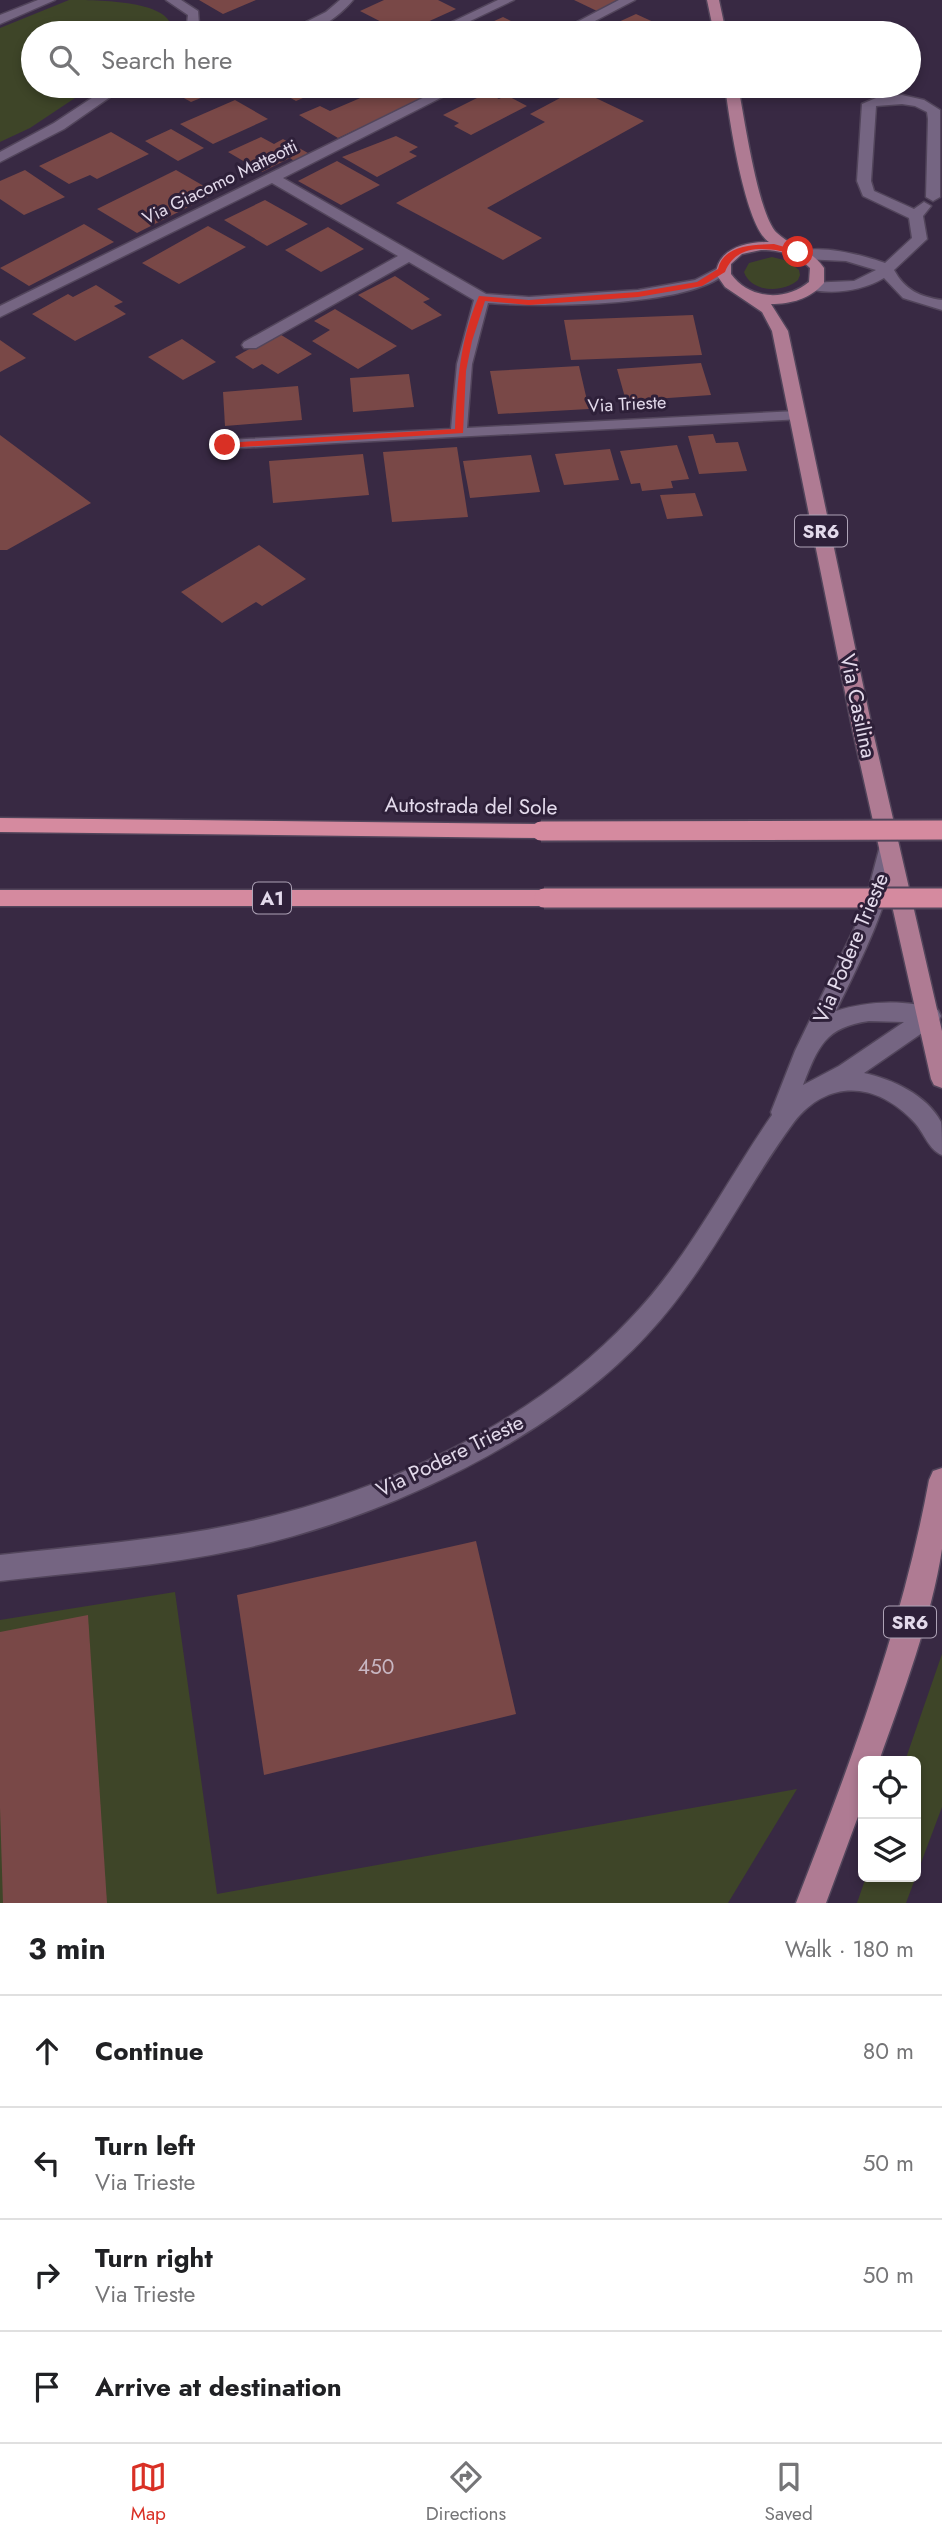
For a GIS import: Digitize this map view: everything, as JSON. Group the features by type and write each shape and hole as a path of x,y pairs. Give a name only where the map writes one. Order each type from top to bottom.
{"highway":[{"name":"Autostrada del Sole","path":"0,825 541,831 942,830"},
{"name":"A1","path":"0,898 942,898"}],"main road":[{"path":"713,0 717,21"},
{"path":"733,98 756,209 769,235 801,253 817,268 818,280 785,310 781,317 780,331"},
{"path":"722,270 726,259 737,251 751,233 756,209"},
{"path":"737,251 768,246 801,253"},
{"name":"SR6","path":"722,270 726,281 747,295"},
{"path":"747,295 783,299 810,289"},
{"name":"Via Casilina","path":"747,295 768,309 780,331 863,732 930,1016 942,1079"},
{"name":"SR6","path":"866,1756 896,1671 914,1606 942,1480"},
{"name":"SR6","path":"811,1903 858,1779"}],"street":[{"path":"0,20 49,0"},
{"path":"172,0 194,14 193,21"},
{"path":"318,21 347,0"},
{"path":"462,21 508,0"},
{"path":"586,21 629,0"},
{"path":"0,158 59,126 101,98"},
{"name":"Via Giacomo Matteotti","path":"0,312 433,98"},
{"path":"881,100 921,102 933,110 938,195 916,216 868,193 864,181 869,104 881,100"},
{"path":"273,178 482,298 553,302 638,295 699,284 722,270"},
{"path":"810,289 864,283 886,268 920,239 916,216"},
{"path":"801,253 849,255 886,268 895,288 924,302 942,305"},
{"path":"250,345 409,256"},
{"path":"699,284 747,295"},
{"path":"459,431 462,371 468,341 482,298"},
{"name":"Via Trieste","path":"225,445 459,431 797,416"},
{"name":"Via Podere Trieste","path":"774,1133 806,1051 852,957 886,872 889,843"},
{"name":"Via Podere Trieste","path":"806,1051 826,1026 846,1016 877,1011 930,1016"},
{"name":"Via Podere Trieste","path":"0,1569 181,1546 275,1529 426,1472 526,1420 592,1372 641,1325 707,1236 793,1106 813,1088 834,1081 930,1016"},
{"name":"Via Podere Trieste","path":"834,1081 865,1081 899,1095 927,1119 942,1145"}],"green space":[{"path":"69,0 132,4 161,13 169,21 21,21 21,98 75,98 30,128 0,142 0,28"},
{"path":"772,257 788,261 799,270 798,280 777,289 753,284 744,272 749,263"},
{"path":"175,1592 217,1894 797,1789 728,1903 0,1903 0,1620"},
{"path":"942,1654 942,1807 921,1863 921,1756 907,1756"},
{"path":"864,1882 914,1882 906,1903 857,1903"}],"building":[{"path":"199,0 256,0 223,14"},
{"path":"384,0 438,0 456,9 430,21 380,21 360,11"},
{"path":"574,0 622,0 597,11"},
{"path":"636,14 651,21 621,21"},
{"path":"503,17 511,21 494,21"},
{"path":"184,98 201,98 191,102"},
{"path":"360,98 424,98 338,138 299,115 320,106 330,111"},
{"path":"477,98 512,98 527,106 471,135 454,126 459,123 443,115"},
{"path":"560,98 596,98 644,121 487,208 542,238 503,260 396,203 545,122 530,114"},
{"path":"235,100 268,119 213,144 180,124"},
{"path":"171,129 204,148 178,161 145,141"},
{"path":"111,132 149,154 97,179 90,175 69,184 39,166"},
{"path":"396,136 418,147 409,152 417,156 377,177 342,157"},
{"path":"261,137 274,144 283,139 308,153 294,161 290,158 262,172 228,152"},
{"path":"337,161 380,185 341,205 298,181"},
{"path":"25,170 65,197 24,215 0,199 0,181"},
{"path":"176,170 216,193 137,233 97,209"},
{"path":"265,200 308,224 267,246 224,220"},
{"path":"84,224 114,242 29,286 0,268"},
{"path":"208,226 246,247 179,284 142,263"},
{"path":"328,227 364,249 321,272 285,250"},
{"path":"395,276 430,299 423,302 442,315 412,330 358,295"},
{"path":"96,285 123,302 114,306 126,314 75,341 32,314 68,294 73,297"},
{"path":"335,309 397,346 358,369 312,341 330,330 314,321"},
{"path":"693,315 702,355 571,360 564,320"},
{"path":"278,333 312,354 278,374 262,364 253,369 235,357"},
{"path":"182,339 216,362 183,380 148,357"},
{"path":"0,340 26,358 0,372"},
{"path":"701,363 711,395 626,401 617,369"},
{"path":"579,366 589,409 498,414 490,371"},
{"path":"409,374 414,407 353,412 350,378"},
{"path":"298,386 302,420 225,426 223,392"},
{"path":"713,434 716,443 738,442 747,471 699,474 688,436"},
{"path":"0,435 91,503 7,550 0,550"},
{"path":"677,445 689,479 671,481 673,488 642,491 640,483 631,484 620,451"},
{"path":"457,447 468,517 392,522 383,452"},
{"path":"610,449 619,480 564,485 555,454"},
{"path":"363,454 369,495 273,503 269,461"},
{"path":"531,455 540,492 470,498 463,461"},
{"path":"695,493 703,516 667,519 660,495"},
{"path":"259,545 306,579 262,606 256,602 222,623 181,592"},
{"path":"476,1541 516,1714 264,1775 237,1595"},
{"path":"88,1615 107,1903 3,1903 0,1632"}],"route":[{"path":"225,445 459,431 462,371 468,341 482,298 508,302 553,302 638,295 699,284 722,270 726,259 733,253 748,247 774,246 798,252"}]}
